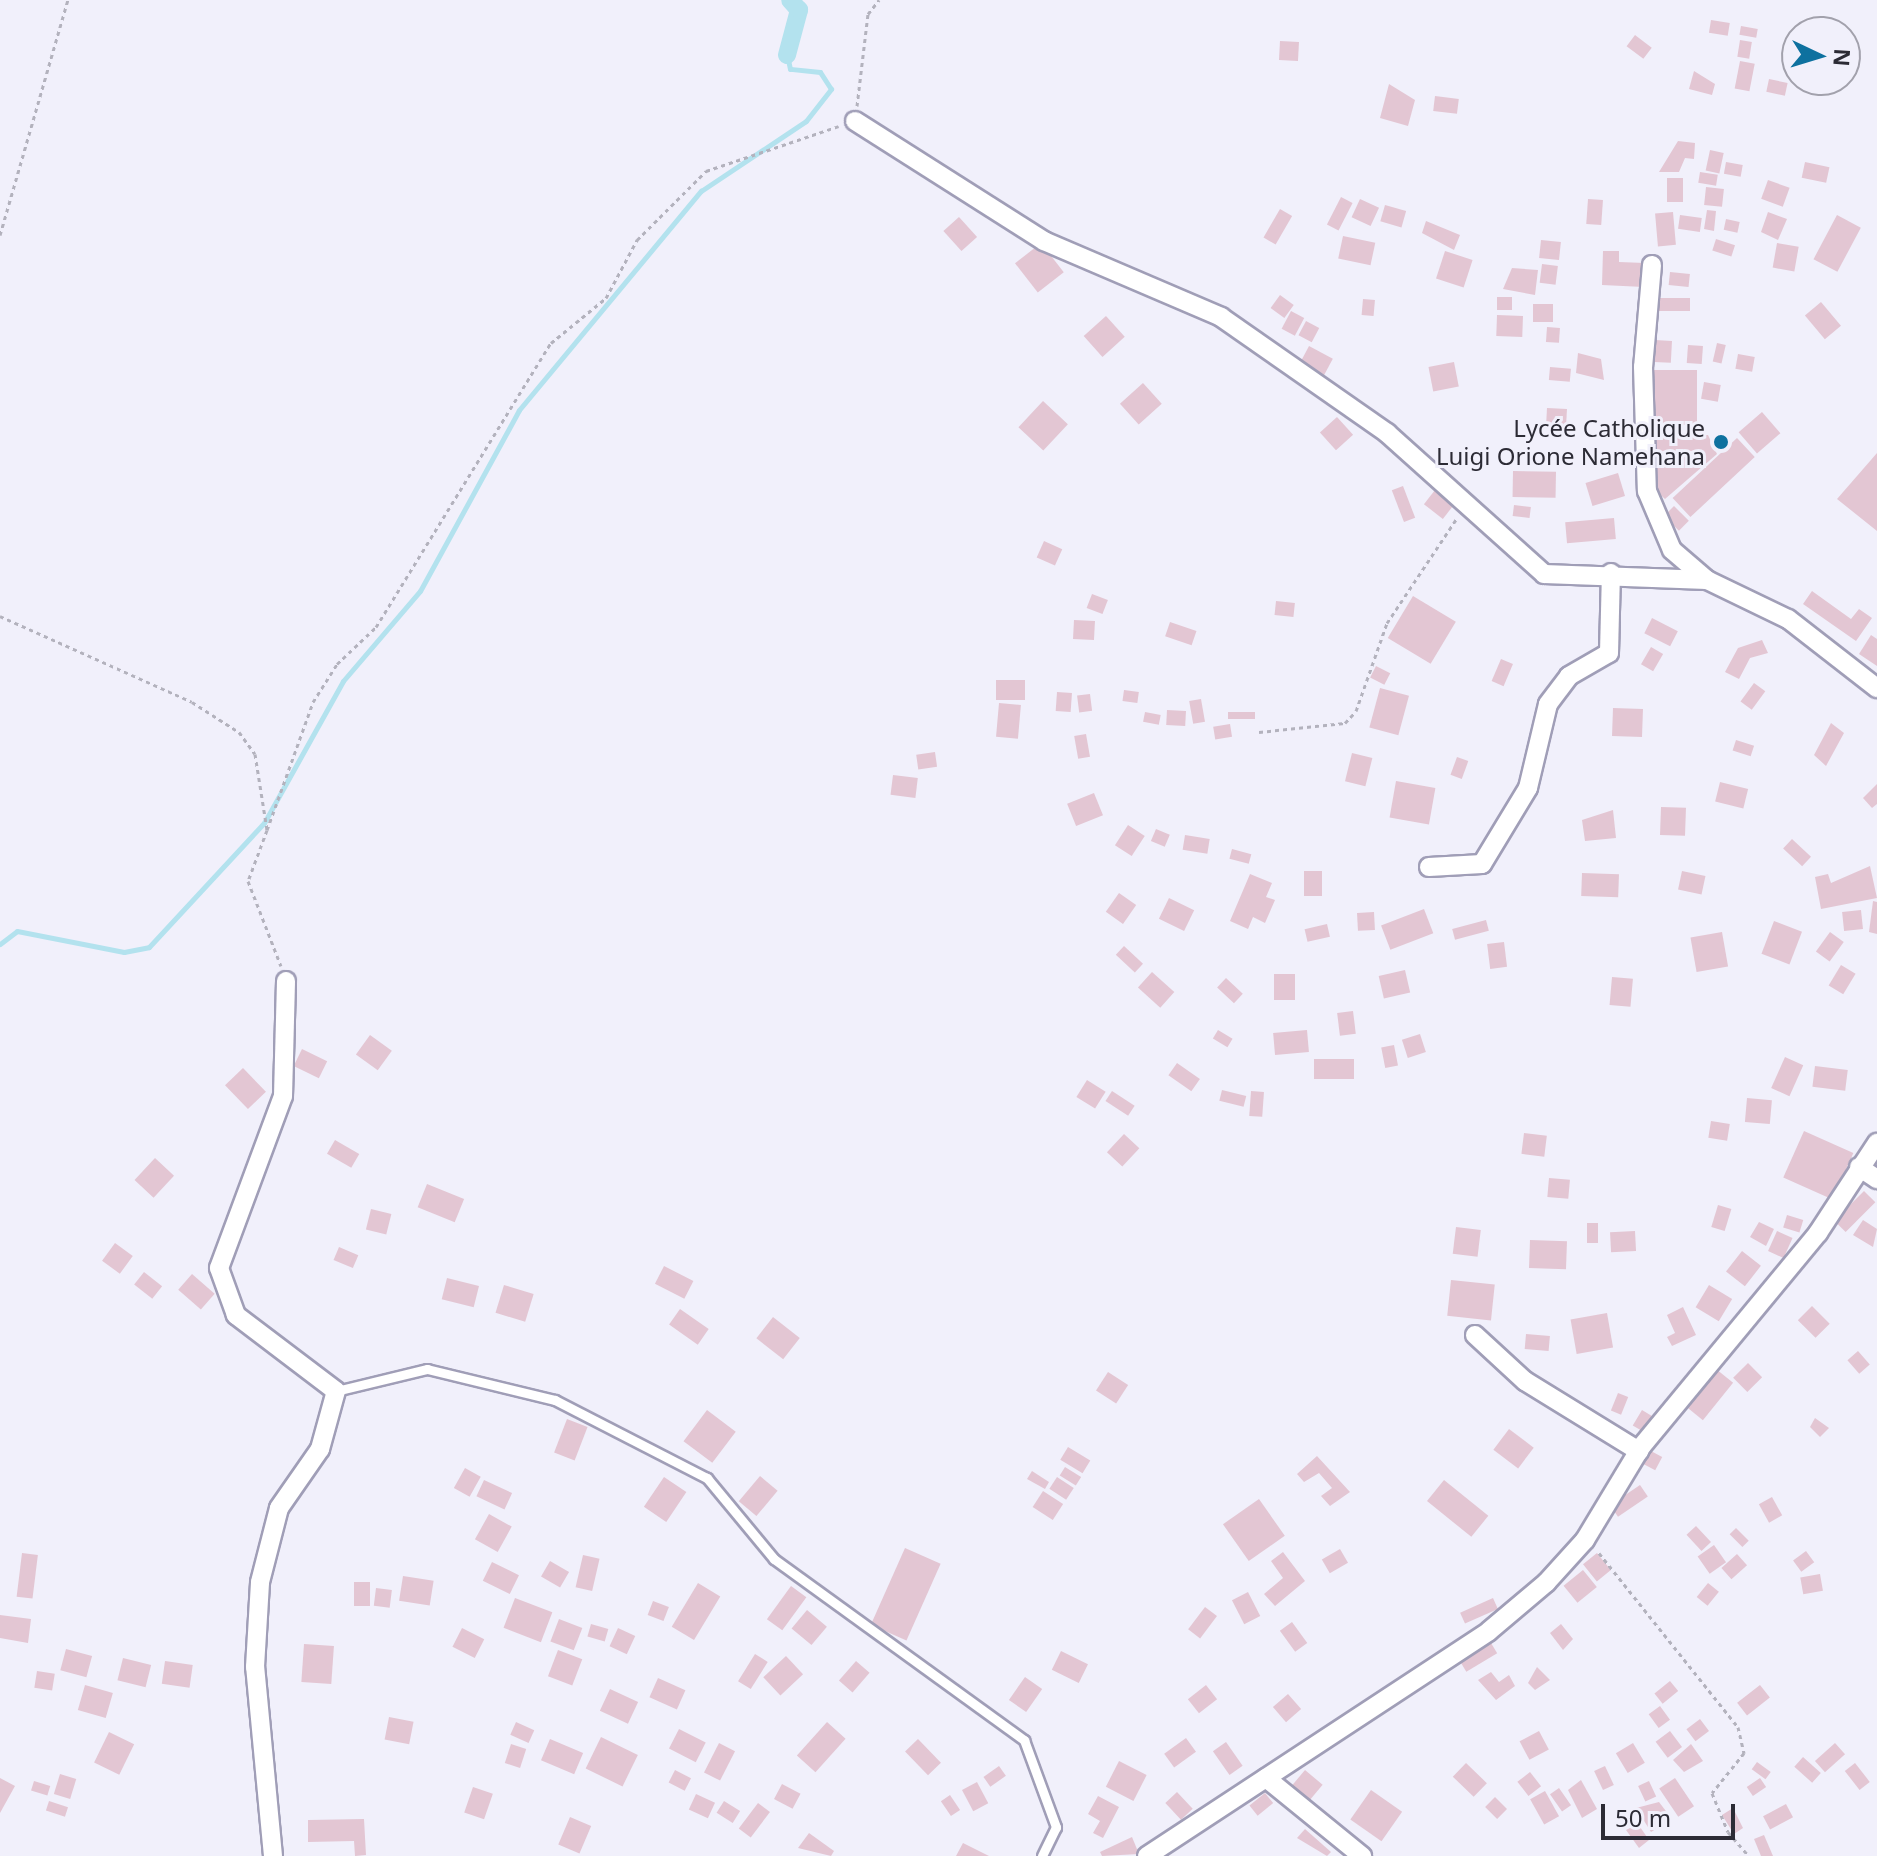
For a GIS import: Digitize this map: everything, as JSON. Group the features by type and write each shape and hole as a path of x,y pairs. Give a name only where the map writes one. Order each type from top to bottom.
{"street":[{"path":"855,121 1044,241 1221,317 1387,433 1544,574 1611,573 1707,580"},
{"path":"1652,265 1643,367 1647,491 1672,550 1707,580 1788,619 1877,688"},
{"path":"1429,867 1482,864 1528,788 1548,704 1569,676 1609,653 1611,573"},
{"path":"273,1856 255,1667 260,1582 279,1508 320,1449 336,1391 236,1315 219,1268 283,1096 286,981"},
{"path":"1147,1856 1489,1631 1585,1540 1639,1451 1818,1233 1877,1143"},
{"path":"1859,1167 1877,1179"},
{"path":"1475,1335 1525,1381 1639,1451"},
{"path":"1266,1778 1362,1856"}],"lane":[{"path":"336,1391 427,1369 555,1400 707,1478 774,1559 1024,1740 1056,1827 1042,1856"}],"path":[{"path":"0,235 68,0"},
{"path":"286,981 248,881 313,702 337,664 376,627 551,343 606,298 637,240 706,171 855,121 868,14 879,0"},
{"path":"1259,732 1345,723 1356,711 1387,623 1440,538 1470,507"},
{"path":"0,616 192,702 239,732 255,754 267,830"},
{"path":"1585,1540 1738,1727 1744,1753 1712,1793 1728,1832 1749,1856"}],"building":[{"path":"1711,20 1730,23 1728,36 1709,33"},
{"path":"1741,26 1758,29 1756,38 1739,35"},
{"path":"1635,35 1652,48 1643,59 1627,46"},
{"path":"1740,40 1752,42 1749,59 1737,57"},
{"path":"1280,41 1299,42 1298,61 1279,60"},
{"path":"1740,61 1755,64 1749,91 1735,88"},
{"path":"1694,71 1715,84 1712,95 1689,89"},
{"path":"1769,79 1781,82 1781,95 1766,92"},
{"path":"1389,84 1415,100 1408,126 1380,118"},
{"path":"1435,96 1459,99 1457,114 1433,111"},
{"path":"1678,141 1695,143 1694,159 1685,158 1679,172 1659,172"},
{"path":"1710,150 1724,153 1719,173 1706,171"},
{"path":"1726,162 1743,165 1741,177 1724,174"},
{"path":"1805,162 1829,167 1826,183 1802,178"},
{"path":"1700,172 1718,175 1716,186 1698,183"},
{"path":"1667,178 1683,178 1683,202 1667,202"},
{"path":"1768,180 1790,188 1783,207 1761,199"},
{"path":"1706,187 1724,189 1722,207 1704,205"},
{"path":"1341,197 1353,203 1339,231 1327,225"},
{"path":"1360,199 1379,208 1371,226 1352,217"},
{"path":"1588,199 1603,200 1601,225 1586,224"},
{"path":"1385,205 1406,211 1401,227 1380,221"},
{"path":"1280,209 1292,216 1276,245 1264,238"},
{"path":"1707,210 1716,211 1714,231 1704,229"},
{"path":"1673,212 1676,245 1658,246 1655,214"},
{"path":"1768,212 1787,219 1778,240 1761,232"},
{"path":"1680,215 1702,218 1700,232 1678,229"},
{"path":"1837,215 1861,228 1837,272 1814,259"},
{"path":"959,217 977,237 961,251 943,231"},
{"path":"1726,219 1740,222 1737,233 1724,230"},
{"path":"1426,221 1460,235 1454,250 1422,233"},
{"path":"1343,236 1375,243 1370,265 1338,258"},
{"path":"1716,239 1735,245 1731,257 1712,250"},
{"path":"1541,240 1561,242 1559,260 1539,258"},
{"path":"1041,243 1064,272 1038,292 1015,263"},
{"path":"1777,243 1799,247 1794,271 1773,268"},
{"path":"1445,251 1473,260 1464,288 1436,279"},
{"path":"1603,251 1619,251 1619,262 1645,263 1644,287 1602,285"},
{"path":"1542,264 1558,266 1556,285 1540,283"},
{"path":"1512,268 1538,270 1535,295 1503,289"},
{"path":"1670,272 1690,274 1689,287 1669,285"},
{"path":"1280,295 1294,305 1284,318 1271,308"},
{"path":"1497,297 1512,297 1512,310 1497,310"},
{"path":"1657,298 1690,298 1690,311 1657,311"},
{"path":"1363,299 1375,300 1374,316 1362,315"},
{"path":"1821,302 1841,326 1825,339 1805,315"},
{"path":"1533,304 1553,304 1553,322 1533,322"},
{"path":"1291,311 1304,318 1295,336 1282,329"},
{"path":"1497,315 1523,316 1522,337 1496,336"},
{"path":"1106,316 1125,337 1102,357 1084,336"},
{"path":"1306,321 1319,328 1312,342 1298,335"},
{"path":"1547,327 1560,328 1559,343 1546,342"},
{"path":"1655,340 1672,341 1671,363 1654,362"},
{"path":"1717,343 1726,345 1721,364 1713,362"},
{"path":"1688,345 1703,346 1702,364 1687,363"},
{"path":"1309,346 1333,359 1323,378 1299,365"},
{"path":"1578,353 1601,359 1604,380 1576,373"},
{"path":"1738,354 1755,357 1752,372 1735,369"},
{"path":"1454,362 1459,387 1433,392 1428,367"},
{"path":"1550,367 1571,369 1570,382 1549,380"},
{"path":"1654,370 1697,370 1697,425 1654,425"},
{"path":"1704,382 1721,385 1718,402 1701,399"},
{"path":"1143,383 1162,404 1139,425 1120,404"},
{"path":"1043,401 1068,424 1043,451 1018,427"},
{"path":"1547,408 1567,409 1566,425 1546,424"},
{"path":"1762,412 1780,433 1757,453 1739,432"},
{"path":"1337,417 1353,435 1336,450 1320,432"},
{"path":"1708,435 1717,454 1665,499 1656,491 1653,437"},
{"path":"1737,438 1755,457 1690,517 1673,498"},
{"path":"1877,453 1877,531 1837,499"},
{"path":"1513,471 1556,472 1556,498 1513,497"},
{"path":"1618,473 1625,496 1593,506 1585,483"},
{"path":"1403,486 1415,518 1404,522 1392,490"},
{"path":"1435,490 1454,505 1443,519 1424,504"},
{"path":"1514,505 1531,507 1530,518 1513,516"},
{"path":"1674,506 1689,521 1679,531 1664,516"},
{"path":"1614,518 1616,539 1567,543 1565,522"},
{"path":"1044,541 1062,549 1055,566 1037,557"},
{"path":"1812,591 1851,619 1859,609 1872,618 1856,641 1803,604"},
{"path":"1092,594 1108,600 1102,614 1087,608"},
{"path":"1413,596 1456,622 1431,664 1388,638"},
{"path":"1276,601 1295,603 1293,617 1275,615"},
{"path":"1652,618 1678,631 1670,646 1644,633"},
{"path":"1074,620 1095,621 1094,640 1073,639"},
{"path":"1170,622 1196,631 1192,645 1165,636"},
{"path":"1871,635 1877,639 1877,666 1859,654"},
{"path":"1762,640 1768,653 1750,658 1739,679 1725,672 1738,648"},
{"path":"1651,647 1663,654 1653,671 1641,664"},
{"path":"1501,659 1513,664 1504,686 1492,681"},
{"path":"1376,666 1390,673 1384,685 1370,678"},
{"path":"996,680 1025,680 1025,700 996,700"},
{"path":"1754,683 1765,691 1752,710 1740,702"},
{"path":"1380,688 1409,696 1398,735 1369,728"},
{"path":"1124,690 1139,692 1137,703 1122,701"},
{"path":"1057,692 1072,693 1071,712 1056,711"},
{"path":"1090,694 1092,711 1079,712 1077,696"},
{"path":"1201,699 1205,722 1193,724 1189,701"},
{"path":"999,703 1021,705 1018,739 996,737"},
{"path":"1613,708 1643,709 1642,737 1612,736"},
{"path":"1167,710 1186,711 1185,726 1166,725"},
{"path":"1145,712 1161,715 1159,725 1143,722"},
{"path":"1228,712 1255,712 1255,719 1228,719"},
{"path":"1831,723 1844,733 1826,766 1814,755"},
{"path":"1230,724 1232,737 1215,739 1213,727"},
{"path":"1086,734 1090,757 1078,759 1074,736"},
{"path":"1736,740 1754,746 1751,756 1733,750"},
{"path":"935,752 937,767 918,769 916,755"},
{"path":"1352,753 1372,758 1365,786 1345,781"},
{"path":"1457,757 1468,761 1462,779 1451,775"},
{"path":"893,775 918,778 915,798 891,795"},
{"path":"1396,781 1435,788 1429,824 1390,817"},
{"path":"1720,782 1748,789 1743,808 1715,801"},
{"path":"1877,784 1877,804 1872,808 1863,798"},
{"path":"1094,793 1103,815 1076,826 1067,804"},
{"path":"1661,807 1686,808 1685,836 1660,835"},
{"path":"1613,810 1616,838 1585,841 1582,820"},
{"path":"1128,825 1145,836 1132,856 1115,845"},
{"path":"1156,829 1170,835 1165,847 1151,841"},
{"path":"1185,835 1210,839 1207,854 1183,850"},
{"path":"1792,839 1811,857 1802,866 1783,849"},
{"path":"1232,849 1251,854 1249,864 1229,859"},
{"path":"1870,866 1877,898 1821,909 1815,877 1828,874 1831,883"},
{"path":"1304,871 1322,871 1322,896 1304,896"},
{"path":"1682,871 1705,876 1702,895 1678,890"},
{"path":"1582,873 1619,874 1618,897 1581,896"},
{"path":"1250,874 1272,883 1266,897 1275,900 1265,923 1253,917 1248,929 1230,921"},
{"path":"1119,893 1136,905 1123,924 1106,912"},
{"path":"1169,898 1194,910 1184,931 1159,919"},
{"path":"1873,901 1877,902 1877,934 1869,932"},
{"path":"1424,909 1433,933 1390,950 1381,925"},
{"path":"1861,910 1863,929 1844,931 1842,912"},
{"path":"1374,912 1375,930 1358,931 1357,913"},
{"path":"1486,920 1489,931 1455,940 1452,929"},
{"path":"1774,921 1802,932 1789,964 1761,954"},
{"path":"1327,924 1330,937 1308,942 1305,929"},
{"path":"1722,932 1728,966 1697,972 1690,938"},
{"path":"1830,932 1844,942 1830,961 1816,951"},
{"path":"1504,942 1507,967 1490,969 1487,944"},
{"path":"1124,946 1143,964 1135,973 1116,955"},
{"path":"1841,965 1856,974 1843,994 1829,986"},
{"path":"1405,970 1410,992 1384,998 1379,976"},
{"path":"1152,972 1174,992 1160,1008 1138,988"},
{"path":"1274,974 1295,974 1295,1000 1274,1000"},
{"path":"1612,977 1633,979 1630,1007 1610,1005"},
{"path":"1226,978 1243,994 1234,1003 1217,988"},
{"path":"1353,1011 1356,1034 1340,1036 1337,1013"},
{"path":"1218,1030 1233,1039 1227,1047 1213,1039"},
{"path":"1307,1030 1309,1052 1275,1055 1273,1033"},
{"path":"1420,1034 1426,1052 1408,1058 1402,1040"},
{"path":"370,1035 392,1051 378,1070 356,1054"},
{"path":"1394,1045 1398,1066 1385,1068 1381,1047"},
{"path":"302,1049 327,1061 319,1078 294,1066"},
{"path":"1785,1057 1803,1065 1789,1096 1771,1088"},
{"path":"1314,1059 1354,1059 1354,1079 1314,1079"},
{"path":"1177,1063 1200,1079 1191,1091 1168,1075"},
{"path":"1815,1066 1848,1070 1845,1091 1812,1087"},
{"path":"243,1068 266,1092 248,1109 225,1085"},
{"path":"1087,1080 1106,1092 1095,1109 1076,1097"},
{"path":"1222,1090 1246,1096 1244,1107 1219,1101"},
{"path":"1112,1091 1135,1106 1128,1116 1105,1101"},
{"path":"1251,1091 1264,1092 1262,1117 1249,1116"},
{"path":"1747,1098 1772,1100 1770,1124 1745,1122"},
{"path":"1711,1121 1730,1124 1727,1141 1708,1138"},
{"path":"1804,1131 1853,1153 1833,1200 1783,1178"},
{"path":"1524,1133 1547,1136 1544,1157 1521,1154"},
{"path":"1124,1134 1139,1148 1122,1167 1107,1152"},
{"path":"335,1140 359,1154 351,1168 327,1154"},
{"path":"155,1158 174,1176 154,1198 135,1180"},
{"path":"1549,1178 1570,1180 1568,1199 1547,1197"},
{"path":"427,1184 464,1199 455,1222 418,1207"},
{"path":"1864,1191 1875,1202 1846,1232 1834,1221"},
{"path":"1718,1205 1731,1209 1725,1231 1711,1227"},
{"path":"371,1209 391,1214 386,1234 366,1229"},
{"path":"1787,1215 1803,1220 1799,1232 1783,1227"},
{"path":"1863,1220 1877,1229 1873,1247 1853,1235"},
{"path":"1759,1222 1774,1229 1766,1246 1750,1237"},
{"path":"1587,1223 1598,1223 1598,1243 1587,1243"},
{"path":"1456,1227 1481,1230 1478,1257 1453,1254"},
{"path":"1635,1231 1636,1251 1611,1252 1610,1232"},
{"path":"1777,1231 1793,1238 1784,1258 1768,1251"},
{"path":"1530,1240 1567,1241 1566,1269 1529,1268"},
{"path":"115,1243 133,1256 120,1274 102,1261"},
{"path":"339,1247 358,1255 353,1268 334,1260"},
{"path":"1742,1251 1761,1266 1745,1286 1726,1271"},
{"path":"664,1266 693,1281 684,1299 655,1284"},
{"path":"144,1272 162,1286 152,1299 134,1285"},
{"path":"192,1274 215,1294 201,1310 178,1290"},
{"path":"447,1278 479,1286 474,1307 442,1299"},
{"path":"1451,1280 1495,1285 1491,1320 1447,1316"},
{"path":"504,1285 534,1294 525,1322 496,1313"},
{"path":"1709,1285 1732,1299 1719,1321 1696,1307"},
{"path":"1812,1306 1830,1324 1816,1338 1798,1320"},
{"path":"1683,1307 1696,1335 1672,1346 1667,1337 1675,1333 1667,1315"},
{"path":"680,1309 709,1329 698,1345 669,1325"},
{"path":"1607,1313 1613,1347 1577,1354 1571,1319"},
{"path":"773,1317 800,1338 783,1359 756,1338"},
{"path":"1526,1334 1550,1336 1549,1351 1525,1349"},
{"path":"1858,1351 1870,1365 1859,1374 1847,1360"},
{"path":"1748,1363 1762,1377 1747,1392 1733,1378"},
{"path":"1716,1369 1733,1383 1703,1420 1686,1406"},
{"path":"1108,1372 1128,1385 1116,1404 1096,1390"},
{"path":"1618,1393 1628,1397 1621,1415 1611,1411"},
{"path":"707,1410 736,1432 712,1463 684,1441"},
{"path":"1642,1410 1652,1416 1643,1432 1633,1425"},
{"path":"1815,1418 1829,1428 1820,1437 1810,1427"},
{"path":"567,1419 588,1427 575,1460 554,1453"},
{"path":"1509,1429 1534,1448 1518,1468 1493,1450"},
{"path":"1068,1447 1090,1460 1083,1473 1060,1460"},
{"path":"1649,1450 1662,1457 1655,1470 1642,1463"},
{"path":"1317,1456 1350,1492 1330,1506 1321,1496 1332,1488 1319,1473 1304,1482 1297,1474"},
{"path":"1065,1467 1081,1477 1076,1486 1060,1475"},
{"path":"465,1468 481,1477 470,1497 454,1488"},
{"path":"1032,1471 1049,1482 1045,1489 1027,1479"},
{"path":"760,1476 778,1491 756,1516 739,1501"},
{"path":"664,1477 686,1492 666,1522 644,1507"},
{"path":"1057,1477 1074,1488 1066,1500 1049,1489"},
{"path":"484,1480 512,1493 504,1509 476,1496"},
{"path":"1444,1480 1488,1516 1471,1537 1427,1501"},
{"path":"1640,1485 1648,1497 1618,1517 1610,1505"},
{"path":"1043,1491 1063,1504 1053,1520 1033,1507"},
{"path":"1772,1497 1782,1515 1769,1523 1759,1504"},
{"path":"1259,1499 1285,1536 1249,1561 1223,1524"},
{"path":"489,1514 512,1527 498,1552 475,1539"},
{"path":"1696,1526 1711,1542 1701,1551 1686,1535"},
{"path":"1736,1528 1749,1541 1742,1547 1730,1534"},
{"path":"1714,1545 1726,1562 1710,1574 1698,1556"},
{"path":"905,1548 941,1564 906,1641 871,1625"},
{"path":"1340,1549 1348,1563 1330,1573 1322,1560"},
{"path":"1806,1551 1814,1562 1801,1572 1793,1560"},
{"path":"1283,1552 1305,1581 1275,1606 1264,1594 1283,1578 1271,1561"},
{"path":"22,1553 38,1555 33,1599 17,1597"},
{"path":"1597,1553 1611,1570 1597,1581 1583,1564"},
{"path":"1737,1554 1747,1565 1731,1579 1721,1568"},
{"path":"583,1555 600,1559 592,1591 576,1587"},
{"path":"550,1561 569,1572 560,1588 541,1577"},
{"path":"492,1562 519,1575 510,1594 483,1581"},
{"path":"1583,1570 1597,1587 1577,1603 1564,1586"},
{"path":"1820,1574 1823,1591 1803,1594 1800,1577"},
{"path":"403,1576 434,1581 430,1606 399,1601"},
{"path":"354,1582 370,1582 370,1606 354,1606"},
{"path":"698,1583 720,1596 694,1640 672,1627"},
{"path":"1708,1583 1719,1592 1708,1606 1697,1597"},
{"path":"791,1586 806,1597 782,1630 767,1619"},
{"path":"376,1588 392,1590 390,1608 374,1606"},
{"path":"1248,1592 1260,1616 1244,1624 1232,1600"},
{"path":"515,1598 552,1612 541,1642 504,1628"},
{"path":"1493,1598 1498,1609 1465,1624 1460,1613"},
{"path":"653,1601 669,1607 663,1621 648,1615"},
{"path":"1205,1607 1217,1616 1200,1638 1188,1629"},
{"path":"807,1610 827,1627 811,1645 792,1628"},
{"path":"0,1615 31,1619 28,1643 0,1638"},
{"path":"559,1619 582,1628 574,1650 550,1641"},
{"path":"1292,1622 1307,1643 1295,1652 1280,1631"},
{"path":"591,1624 608,1629 605,1641 587,1636"},
{"path":"1561,1624 1573,1639 1563,1650 1550,1633"},
{"path":"462,1628 484,1639 475,1658 452,1647"},
{"path":"618,1628 635,1636 627,1654 610,1646"},
{"path":"1491,1643 1497,1653 1466,1672 1460,1662"},
{"path":"304,1644 334,1646 331,1684 301,1682"},
{"path":"66,1649 92,1656 86,1677 60,1670"},
{"path":"558,1650 582,1659 572,1685 548,1676"},
{"path":"1061,1651 1088,1664 1079,1683 1052,1670"},
{"path":"755,1654 768,1662 751,1689 738,1681"},
{"path":"786,1656 803,1674 780,1695 763,1677"},
{"path":"123,1658 151,1665 146,1687 117,1680"},
{"path":"165,1661 193,1665 190,1688 162,1684"},
{"path":"856,1661 870,1673 853,1692 839,1681"},
{"path":"1537,1667 1550,1680 1535,1690 1528,1683"},
{"path":"37,1671 55,1674 52,1691 34,1688"},
{"path":"1491,1672 1499,1682 1509,1675 1515,1686 1496,1700 1478,1680"},
{"path":"1025,1677 1042,1689 1026,1712 1009,1700"},
{"path":"658,1678 685,1690 677,1709 649,1697"},
{"path":"1670,1681 1678,1691 1663,1704 1654,1694"},
{"path":"85,1685 113,1693 106,1718 78,1710"},
{"path":"1206,1685 1217,1699 1199,1713 1188,1699"},
{"path":"1760,1685 1770,1698 1747,1715 1737,1703"},
{"path":"610,1689 638,1702 628,1724 600,1711"},
{"path":"1288,1694 1301,1709 1286,1722 1273,1707"},
{"path":"1660,1706 1670,1720 1659,1728 1649,1714"},
{"path":"389,1717 414,1722 409,1744 385,1740"},
{"path":"1700,1719 1709,1731 1695,1741 1686,1729"},
{"path":"516,1722 534,1730 529,1743 510,1735"},
{"path":"827,1722 846,1739 815,1772 797,1755"},
{"path":"679,1729 706,1743 696,1762 669,1749"},
{"path":"1539,1731 1549,1750 1529,1760 1520,1741"},
{"path":"1670,1731 1682,1747 1668,1758 1656,1742"},
{"path":"109,1732 134,1744 119,1775 94,1763"},
{"path":"601,1737 638,1755 623,1786 586,1768"},
{"path":"1186,1738 1196,1752 1174,1768 1164,1754"},
{"path":"550,1739 583,1753 574,1774 541,1760"},
{"path":"918,1739 941,1763 928,1775 905,1752"},
{"path":"1226,1742 1243,1766 1230,1775 1213,1751"},
{"path":"719,1743 735,1751 720,1781 704,1772"},
{"path":"1633,1743 1645,1763 1628,1773 1616,1753"},
{"path":"1835,1743 1845,1754 1825,1772 1815,1761"},
{"path":"511,1744 526,1749 520,1768 505,1763"},
{"path":"1691,1744 1703,1761 1684,1772 1673,1760"},
{"path":"1803,1757 1821,1773 1812,1783 1794,1767"},
{"path":"1119,1761 1147,1775 1133,1801 1106,1787"},
{"path":"1757,1762 1771,1772 1765,1779 1752,1769"},
{"path":"1466,1763 1487,1783 1474,1797 1453,1777"},
{"path":"1855,1763 1870,1782 1860,1790 1845,1771"},
{"path":"999,1766 1006,1776 990,1787 983,1777"},
{"path":"1605,1766 1614,1785 1603,1790 1594,1771"},
{"path":"675,1770 691,1778 685,1791 669,1782"},
{"path":"1305,1770 1323,1785 1305,1806 1287,1791"},
{"path":"1530,1772 1541,1786 1528,1796 1517,1782"},
{"path":"60,1774 76,1779 70,1799 54,1794"},
{"path":"0,1778 15,1786 0,1813"},
{"path":"1675,1778 1694,1806 1678,1817 1659,1789"},
{"path":"1760,1778 1766,1787 1753,1796 1747,1787"},
{"path":"1581,1780 1597,1809 1582,1818 1568,1790"},
{"path":"34,1781 50,1786 47,1796 31,1791"},
{"path":"1649,1781 1656,1796 1645,1801 1638,1786"},
{"path":"977,1782 988,1803 973,1811 962,1790"},
{"path":"782,1784 801,1794 793,1809 774,1799"},
{"path":"473,1787 493,1794 484,1819 464,1813"},
{"path":"1559,1788 1571,1805 1562,1812 1550,1794"},
{"path":"1371,1790 1402,1812 1381,1841 1350,1819"},
{"path":"1545,1791 1559,1816 1544,1825 1530,1799"},
{"path":"1177,1792 1193,1809 1181,1820 1165,1803"},
{"path":"1265,1793 1273,1803 1258,1816 1249,1806"},
{"path":"696,1794 715,1803 708,1818 689,1809"},
{"path":"950,1795 960,1810 951,1816 941,1801"},
{"path":"1098,1796 1119,1807 1103,1838 1093,1833 1100,1821 1088,1814"},
{"path":"1495,1797 1507,1809 1497,1819 1485,1807"},
{"path":"49,1801 68,1807 65,1817 46,1811"},
{"path":"724,1801 740,1811 733,1823 717,1813"},
{"path":"1659,1802 1672,1819 1651,1832 1636,1808"},
{"path":"758,1803 770,1812 751,1838 739,1829"},
{"path":"1786,1804 1793,1817 1770,1829 1763,1816"},
{"path":"1733,1808 1743,1828 1734,1834 1722,1815"},
{"path":"570,1817 591,1826 579,1854 558,1845"},
{"path":"364,1819 366,1855 355,1856 354,1841 308,1842 308,1820"},
{"path":"1638,1824 1649,1840 1639,1848 1626,1830"},
{"path":"1305,1829 1331,1852 1327,1856 1297,1838"},
{"path":"809,1833 834,1851 831,1856 798,1848"},
{"path":"1764,1835 1773,1856 1761,1856 1754,1839"},
{"path":"1132,1837 1139,1854 1102,1856 1100,1852"},
{"path":"963,1843 989,1856 956,1856"}],"waterway":[{"path":"787,55 799,10 790,0"},
{"path":"0,944 17,931 124,952 149,947 264,823 343,681 420,591 519,410 701,191 806,121 831,89 820,72 790,69 787,55"}],"place":[{"name":"Lycée Catholique Luigi Orione Namehana","path":"1721,442"}]}
